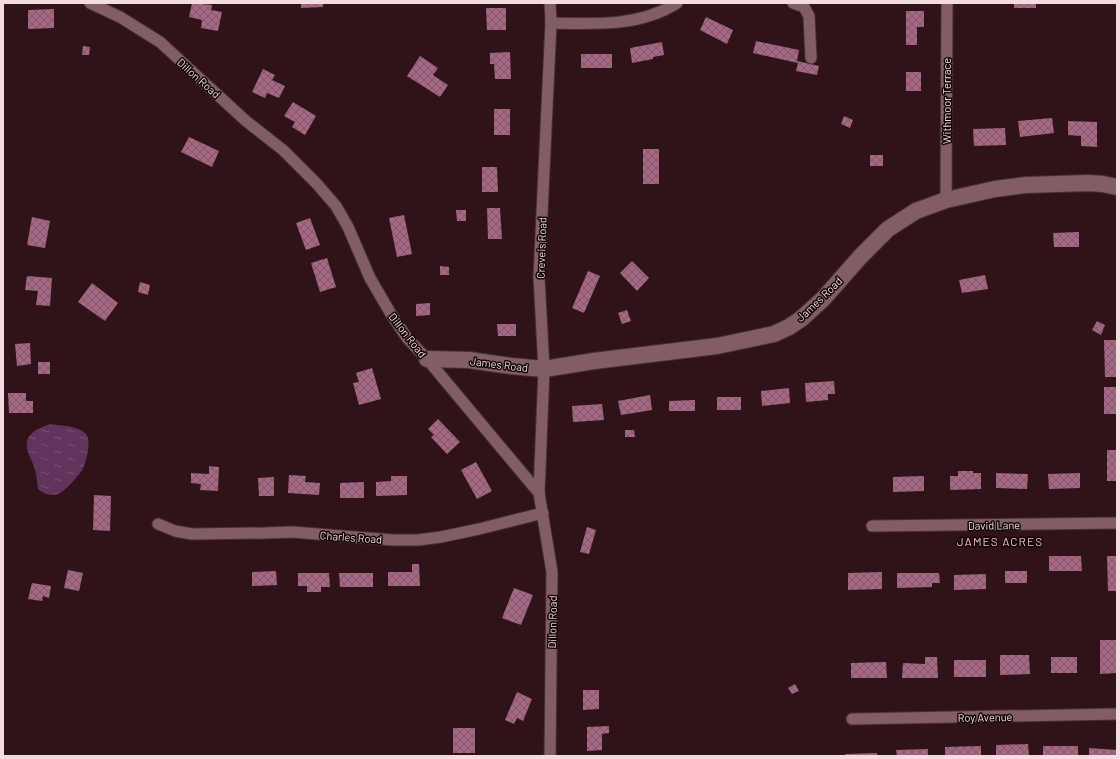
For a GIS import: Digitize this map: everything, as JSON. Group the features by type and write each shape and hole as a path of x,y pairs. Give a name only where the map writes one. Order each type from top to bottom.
{"street":[{"name":"Dillon Road","path":"90,3 125,20 160,42 246,122 282,150 317,184 336,206 348,227 370,278 407,338 427,359 539,493 552,572 550,756"},
{"name":"Creveis Road","path":"539,493 544,369 539,277 551,23 550,3"},
{"path":"551,23 603,24 618,22 657,14 677,3"},
{"path":"792,3 804,8 809,16 812,58"},
{"name":"Withmoor Terrace","path":"946,200 947,3"},
{"name":"James Road","path":"427,359 469,360 544,369 594,361 717,346 774,334 789,327 812,309 888,229 916,211 946,200 1026,184 1088,183 1117,187"},
{"name":"Charles Road","path":"158,524 175,531 192,534 265,534 292,532 393,540 418,540 479,529 543,513"},
{"name":"David Lane","path":"872,526 1117,523"},
{"name":"Roy Avenue","path":"852,719 1117,714"}],"water":[{"path":"50,424 69,426 78,429 88,437 88,447 83,469 64,490 56,495 50,495 38,489 36,472 27,448 28,438 30,435 34,431"}],"building":[{"path":"192,3 212,5 211,10 222,12 218,31 201,28 202,20 189,17"},
{"path":"301,3 323,3 323,7 301,8"},
{"path":"1014,3 1036,3 1036,8 1014,8"},
{"path":"486,8 506,8 506,30 487,30"},
{"path":"54,9 54,28 28,29 28,10"},
{"path":"906,11 924,11 924,27 917,27 917,45 906,45"},
{"path":"706,17 733,30 727,44 700,30"},
{"path":"756,41 799,50 797,61 819,66 817,75 796,71 798,63 753,53"},
{"path":"662,42 664,55 653,57 653,59 632,63 630,48"},
{"path":"83,46 90,47 89,55 82,55"},
{"path":"510,52 511,79 495,79 494,64 490,64 490,53"},
{"path":"581,54 612,54 612,68 581,68"},
{"path":"420,56 438,68 433,75 448,85 440,97 407,76"},
{"path":"263,69 275,75 272,80 285,86 279,98 267,93 265,98 252,92"},
{"path":"906,72 921,72 921,91 906,91"},
{"path":"293,102 316,116 305,135 292,127 295,122 284,116"},
{"path":"494,109 510,109 510,135 494,135"},
{"path":"844,116 853,120 850,128 841,124"},
{"path":"1052,118 1054,133 1020,137 1018,121"},
{"path":"1068,121 1097,122 1097,147 1081,146 1081,136 1068,135"},
{"path":"1005,128 1006,145 974,146 973,129"},
{"path":"189,137 219,151 212,167 181,152"},
{"path":"643,149 659,149 659,184 643,184"},
{"path":"870,155 883,155 883,166 870,166"},
{"path":"482,167 497,167 498,192 482,192"},
{"path":"487,208 500,208 502,239 488,239"},
{"path":"456,210 466,210 466,221 457,221"},
{"path":"404,215 412,254 397,257 389,218"},
{"path":"32,217 50,221 45,248 27,245"},
{"path":"310,218 320,245 306,250 296,223"},
{"path":"1079,232 1079,247 1054,247 1053,233"},
{"path":"327,258 336,287 320,292 311,263"},
{"path":"632,261 649,278 637,291 620,273"},
{"path":"440,266 449,267 449,275 440,275"},
{"path":"588,271 600,276 584,313 572,308"},
{"path":"985,275 988,289 962,293 959,280"},
{"path":"27,276 52,278 50,306 36,305 38,291 25,290"},
{"path":"140,282 150,285 148,295 138,292"},
{"path":"92,283 118,303 105,321 78,302"},
{"path":"430,303 430,315 416,316 416,304"},
{"path":"627,310 631,321 622,324 618,313"},
{"path":"1097,321 1105,325 1101,335 1092,330"},
{"path":"497,324 516,324 516,336 498,336"},
{"path":"1104,340 1117,340 1117,377 1105,377"},
{"path":"30,343 31,364 17,366 15,344"},
{"path":"38,362 50,362 50,374 38,374"},
{"path":"372,368 381,399 359,405 353,383 359,382 356,373"},
{"path":"834,381 835,394 828,394 828,400 806,402 805,383"},
{"path":"1104,387 1117,387 1117,414 1104,414"},
{"path":"789,388 790,403 762,406 761,391"},
{"path":"8,393 26,393 26,401 33,401 33,413 9,413"},
{"path":"650,395 652,410 621,415 618,401"},
{"path":"717,397 741,397 741,410 717,410"},
{"path":"695,400 695,411 669,411 669,401"},
{"path":"602,404 604,420 573,422 572,406"},
{"path":"438,419 460,442 447,454 431,437 434,435 428,429"},
{"path":"625,430 634,430 635,437 625,437"},
{"path":"1107,450 1117,450 1117,481 1107,481"},
{"path":"476,462 492,491 477,499 461,470"},
{"path":"209,466 219,467 218,491 200,490 201,484 191,483 191,473 209,474"},
{"path":"958,471 973,471 973,473 981,473 981,489 950,490 950,476 958,476"},
{"path":"996,473 1028,474 1027,489 996,488"},
{"path":"1080,473 1080,488 1049,489 1048,474"},
{"path":"289,475 306,476 305,482 320,483 319,495 288,493"},
{"path":"391,476 407,476 407,495 376,496 376,482 391,481"},
{"path":"924,476 924,491 893,492 893,477"},
{"path":"274,477 274,496 259,496 258,478"},
{"path":"364,482 364,498 340,498 340,483"},
{"path":"94,495 111,496 110,531 93,530"},
{"path":"587,527 596,530 589,554 580,552"},
{"path":"1049,556 1081,556 1082,571 1049,571"},
{"path":"1107,556 1117,556 1117,591 1108,591"},
{"path":"412,564 419,564 420,586 388,586 388,572 412,572"},
{"path":"68,570 83,573 79,591 64,588"},
{"path":"276,571 277,585 252,586 252,572"},
{"path":"1005,571 1027,571 1027,583 1005,583"},
{"path":"882,572 882,589 848,590 848,573"},
{"path":"298,573 329,573 330,587 321,587 321,592 307,592 307,586 298,586"},
{"path":"339,573 373,573 373,587 340,587"},
{"path":"897,573 939,573 940,583 932,583 932,587 897,588"},
{"path":"986,574 986,589 954,590 954,575"},
{"path":"32,583 51,586 49,598 43,596 42,601 28,599"},
{"path":"514,588 533,595 521,625 502,618"},
{"path":"1100,640 1116,640 1116,673 1100,674"},
{"path":"1000,655 1029,655 1030,674 1000,675"},
{"path":"925,657 937,657 938,678 902,678 903,663 925,664"},
{"path":"1051,657 1077,657 1077,673 1051,673"},
{"path":"954,660 986,660 986,677 954,677"},
{"path":"886,662 887,678 851,678 851,663"},
{"path":"795,684 799,691 792,694 788,688"},
{"path":"583,690 599,690 599,709 583,710"},
{"path":"517,692 532,699 523,721 517,718 514,724 505,720"},
{"path":"609,726 609,733 602,734 602,750 587,751 587,727"},
{"path":"453,728 475,728 475,753 453,753"},
{"path":"1028,744 1029,756 996,756 996,745"},
{"path":"981,746 981,756 945,756 945,747"},
{"path":"1043,746 1078,746 1078,756 1043,756"},
{"path":"1089,748 1117,750 1117,756 1089,756"},
{"path":"928,749 928,756 897,756 896,750"},
{"path":"877,753 877,756 845,756 845,754"}],"district":[{"name":"JAMES ACRES","path":"1000,541"}]}
